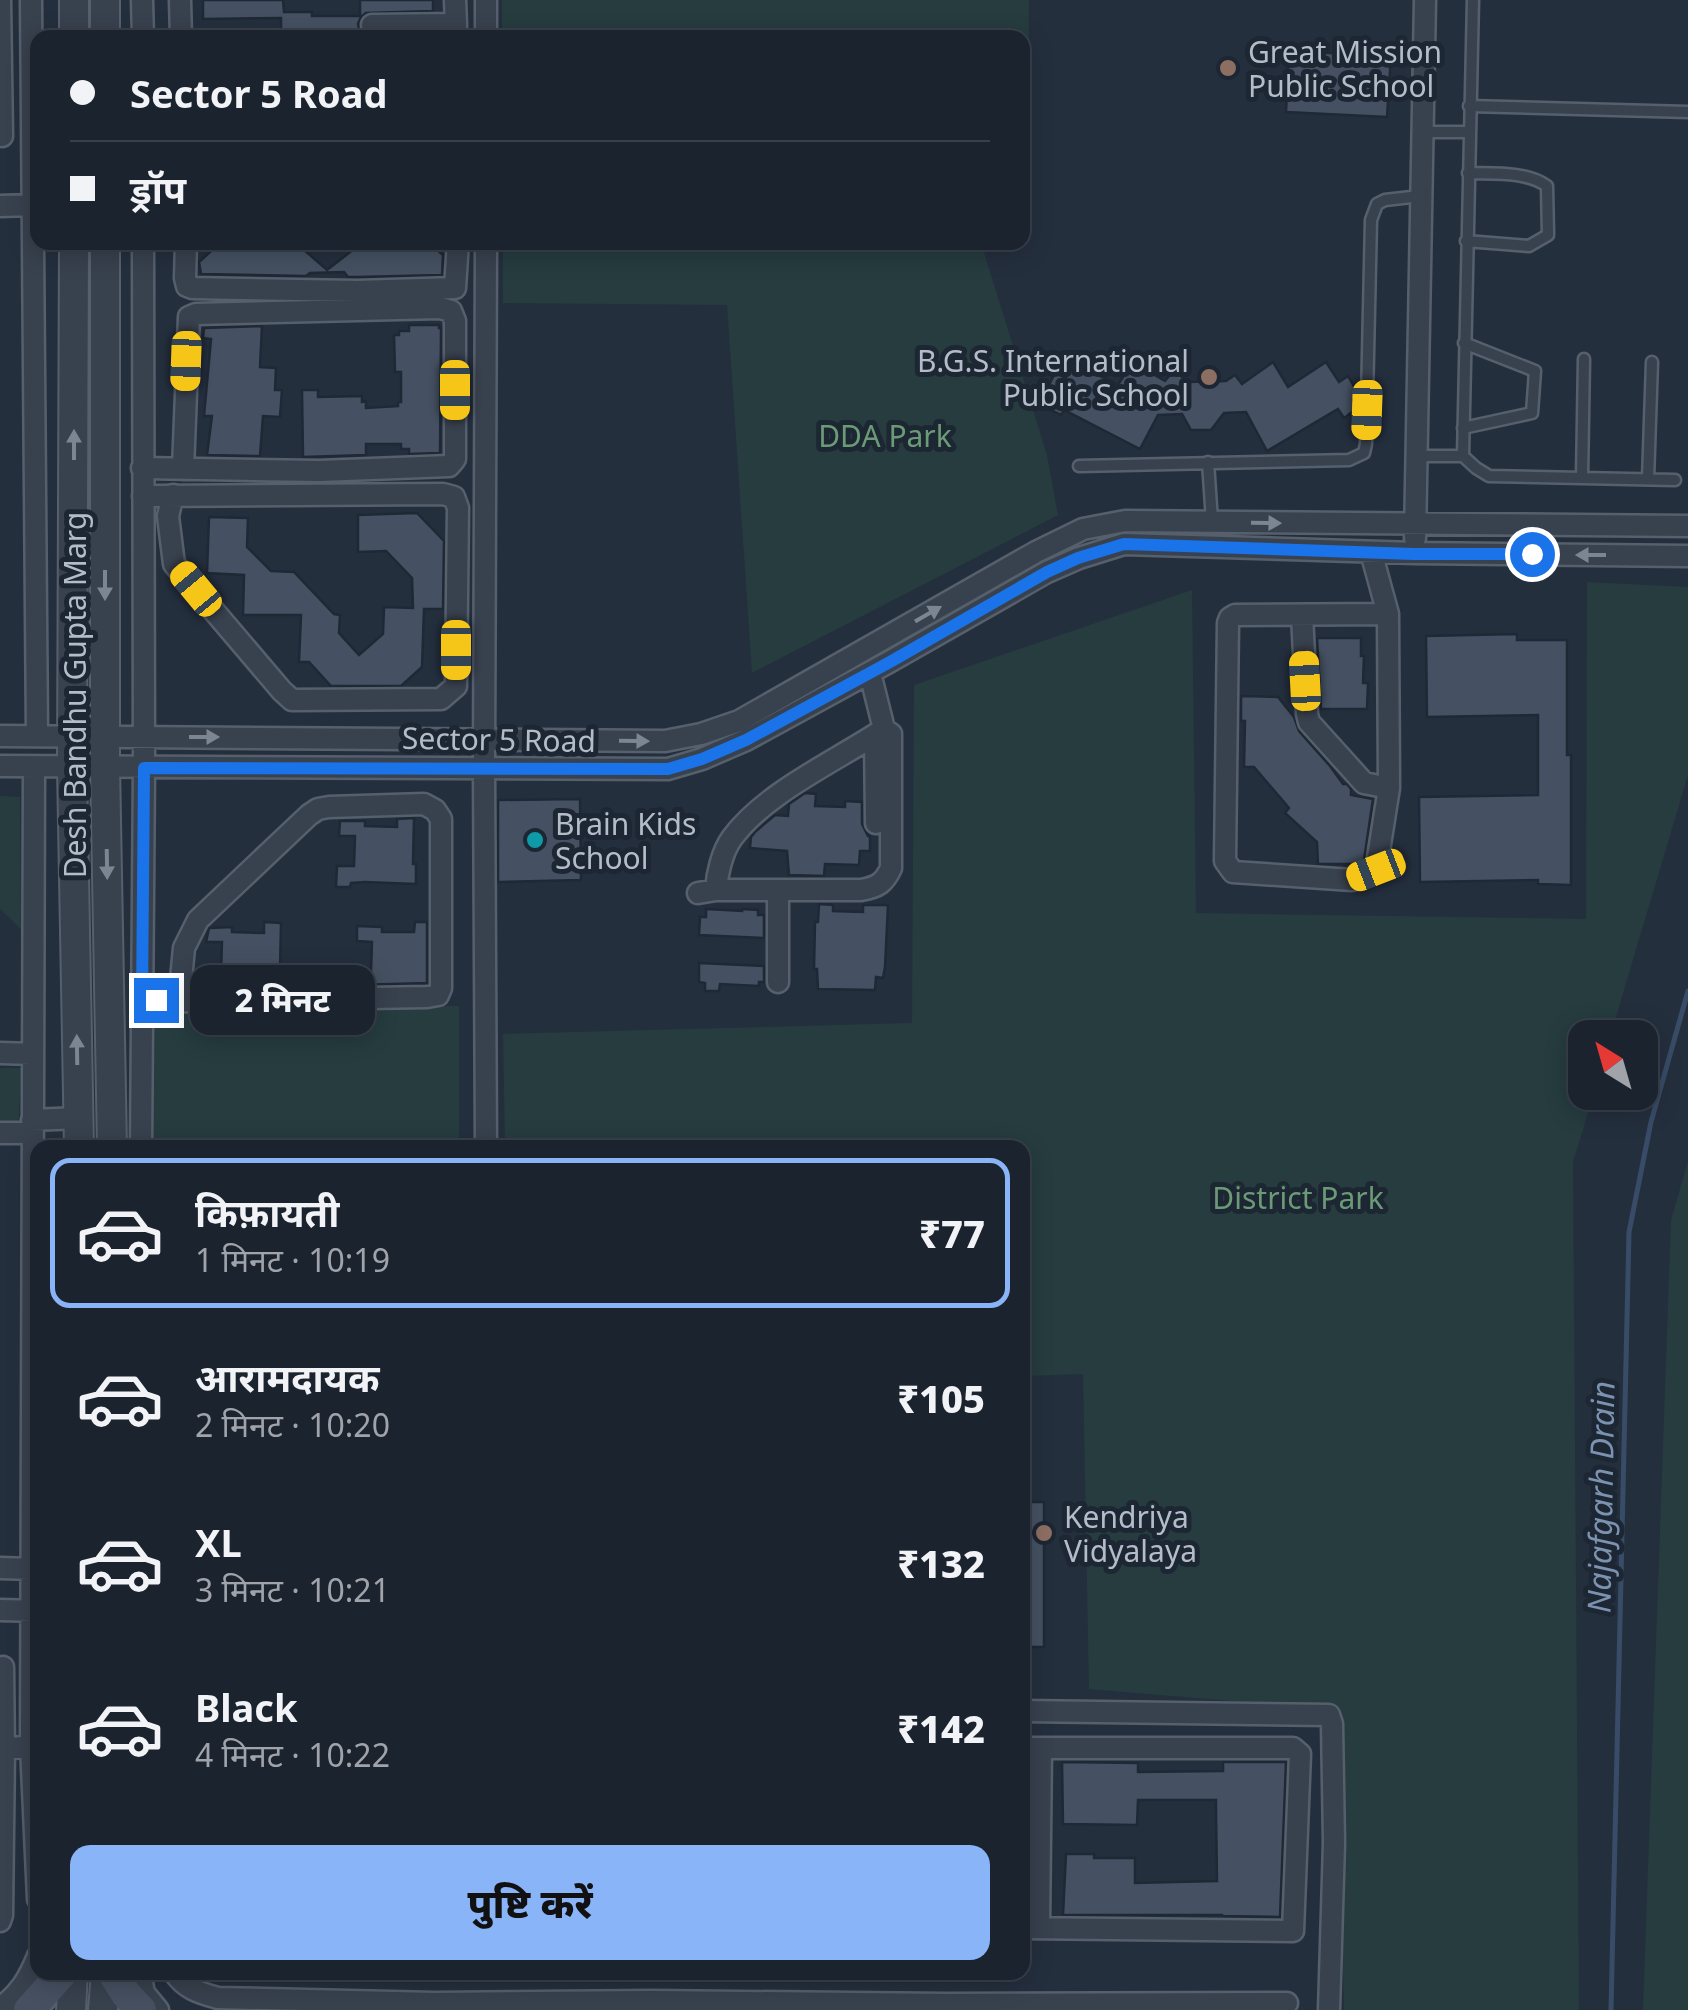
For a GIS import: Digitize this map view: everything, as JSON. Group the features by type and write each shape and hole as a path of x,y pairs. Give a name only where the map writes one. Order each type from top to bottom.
{"main road":[{"path":"29,2010 56,1980"},
{"path":"115,1980 140,2010"}],"street":[{"path":"0,0 1,136 30,136"},
{"path":"31,0 32,30"},
{"path":"74,0 74,30"},
{"path":"105,0 105,30"},
{"path":"142,0 142,30"},
{"path":"180,0 181,30"},
{"path":"454,0 456,30"},
{"path":"486,0 486,30"},
{"path":"1414,554 1425,0"},
{"path":"372,26 439,30"},
{"path":"0,206 30,205"},
{"path":"33,250 37,735"},
{"name":"Desh Bandhu Gupta Marg","path":"74,250 72,768 80,1140"},
{"name":"Desh Bandhu Gupta Marg","path":"105,250 105,766 112,1140"},
{"path":"141,1140 142,250"},
{"path":"186,250 185,278 192,288 358,291 455,288 457,250"},
{"path":"486,250 486,1140"},
{"path":"142,468 183,469 319,471 449,466 455,459 455,321 451,312 440,308 196,314 189,318 183,469"},
{"path":"143,496 443,494 454,497 458,508 456,686 441,698 292,700 174,564 168,516 174,496"},
{"name":"Sector 5 Road","path":"0,736 665,741 739,721 1036,552 1084,529 1125,521 1688,526"},
{"name":"Sector 5 Road","path":"0,766 668,769 746,740 1047,572 1124,544 1414,554 1688,556"},
{"path":"1371,552 1388,614 1389,788 1376,870 1352,880 1233,872 1224,862 1230,618 1388,614"},
{"path":"1302,615 1310,722 1364,783 1389,788"},
{"path":"870,672 880,732 876,823"},
{"path":"880,732 891,734 891,868 877,887 707,892 730,840 772,798 880,732"},
{"path":"32,1140 34,768"},
{"path":"142,1002 438,995 441,818 424,804 328,807 309,815 198,920 184,948 178,1000"},
{"path":"778,890 778,982"},
{"path":"0,1054 33,1054"},
{"path":"0,1133 79,1118"},
{"path":"0,1568 30,1569"},
{"path":"0,1610 30,1611"},
{"path":"0,1921 3,1667"},
{"path":"1030,1710 1329,1715 1334,1843 1330,2010"},
{"path":"4,1749 30,1746"},
{"path":"1293,1748 1300,1754 1293,1931 1031,1928 1032,1749 1293,1748"},
{"path":"0,2008 15,1998 30,1976"},
{"path":"71,2010 73,1980"},
{"path":"103,2010 108,1980"},
{"path":"142,1980 144,1993 158,2010"},
{"path":"180,1980 194,1991 218,1998 726,2006 1100,2007 1286,2003"}],"lane":[{"path":"1463,456 1474,0"},
{"path":"1470,106 1688,112"},
{"path":"1422,132 1469,132"},
{"path":"1466,241 1529,246 1548,235 1548,186 1540,180 1516,175 1468,172"},
{"path":"1080,466 1348,460 1364,452 1374,211 1385,200 1420,196"},
{"path":"1463,428 1532,413 1534,371 1464,343"},
{"path":"1582,478 1584,359"},
{"path":"1648,479 1652,362"},
{"path":"1416,456 1463,456 1489,476 1675,480"},
{"path":"1208,462 1212,522"}],"green space":[{"path":"502,0 1029,0 1029,30 502,30"},
{"name":"DDA Park","path":"503,250 983,250 1047,455 1058,515 752,673 727,305 503,303"},
{"name":"District Park","path":"1587,582 1688,587 1688,775 1615,1020 1568,1020 1568,1110 1589,1110 1573,1162 1579,2010 1344,2010 1336,1710 1089,1689 1083,1374 1030,1376 1030,1140 505,1140 503,1034 912,1023 914,685 1192,590 1196,913 1586,919"},
{"path":"0,796 20,797 21,929 0,909"},
{"path":"459,1006 459,1140 146,1140 145,1008"},
{"path":"0,1068 22,1068 18,1129 0,1129"},
{"path":"1688,1161 1688,2010 1643,2010 1671,1220"}],"building":[{"path":"203,0 283,0 284,12 360,16 360,0 433,0 433,11 366,13 358,24 359,30 281,30 281,18 203,19"},
{"path":"1289,51 1391,56 1387,117 1286,112"},
{"path":"212,250 304,250 327,270 353,250 437,250 443,255 442,275 201,274 199,262"},
{"path":"409,325 441,328 440,453 409,454 409,449 401,449 401,444 366,444 366,455 303,457 302,390 318,390 318,397 362,396 366,408 398,406 401,372 395,372 394,335 409,331"},
{"path":"262,326 260,367 276,368 275,390 282,390 280,417 263,416 260,456 207,455 212,416 204,416 211,339 203,338 204,328"},
{"path":"1132,362 1165,381 1174,370 1188,382 1226,381 1235,375 1242,384 1273,362 1288,387 1326,362 1339,382 1348,376 1358,393 1353,400 1358,408 1344,418 1338,409 1267,451 1246,412 1224,413 1211,430 1191,430 1182,414 1158,415 1140,449 1064,410 1061,415 1046,408 1051,399 1044,395 1055,373 1066,378 1074,363 1118,385"},
{"path":"417,513 444,541 443,609 424,609 422,667 401,686 331,686 309,662 299,662 301,615 243,615 244,575 207,573 209,517 248,518 247,547 271,571 294,572 334,614 340,615 339,633 359,655 383,634 384,607 413,608 412,578 386,551 358,552 358,515"},
{"path":"1517,634 1517,640 1567,640 1571,885 1538,884 1538,880 1420,882 1419,797 1538,795 1538,715 1427,717 1426,636"},
{"path":"1317,638 1361,638 1363,683 1368,683 1367,709 1321,709"},
{"path":"1241,696 1278,697 1294,717 1299,731 1351,789 1351,795 1373,799 1364,860 1356,864 1318,864 1317,842 1285,813 1289,808 1254,767 1244,767"},
{"path":"805,793 816,794 815,806 845,807 845,801 862,802 862,824 870,836 870,851 860,851 859,865 825,864 824,876 789,875 787,851 750,848 756,831 775,815 788,816 789,804"},
{"name":"Brain Kids School","path":"580,799 581,880 498,882 498,800"},
{"path":"414,818 416,884 365,882 336,887 337,866 354,866 355,836 339,836 340,821 397,827 397,819"},
{"path":"819,904 833,905 833,911 863,912 863,905 888,905 885,967 883,978 876,977 875,990 818,989 814,969"},
{"path":"706,909 758,910 758,915 764,915 764,938 699,935 700,917 706,917"},
{"path":"264,922 281,923 283,986 203,987 203,971 221,972 222,942 206,942 209,928 232,927 232,932 264,933"},
{"path":"415,922 427,922 427,983 354,985 354,971 371,971 372,942 357,941 357,926 382,927 382,932 414,932"},
{"path":"699,963 764,966 764,982 759,982 759,986 720,984 719,991 705,991 705,983 699,982"},
{"path":"1030,1502 1044,1502 1044,1647 1030,1647"},
{"path":"1062,1762 1138,1763 1138,1772 1223,1771 1223,1762 1286,1762 1280,1917 1063,1915 1066,1854 1135,1858 1135,1883 1217,1881 1216,1800 1138,1800 1137,1825 1063,1824"}],"waterway":[{"name":"Najafgarh Drain","path":"1611,2010 1629,1232 1651,1122 1688,991"}],"place":[{"name":"Great Mission Public School","path":"1228,68"},
{"name":"B.G.S. International Public School","path":"1209,377"},
{"name":"Brain Kids School","path":"535,840"},
{"name":"Kendriya Vidyalaya","path":"1044,1533"}],"route":[{"path":"156,1000 142,1002 144,768 668,769 746,740 1047,572 1124,544 1532,554"}]}
